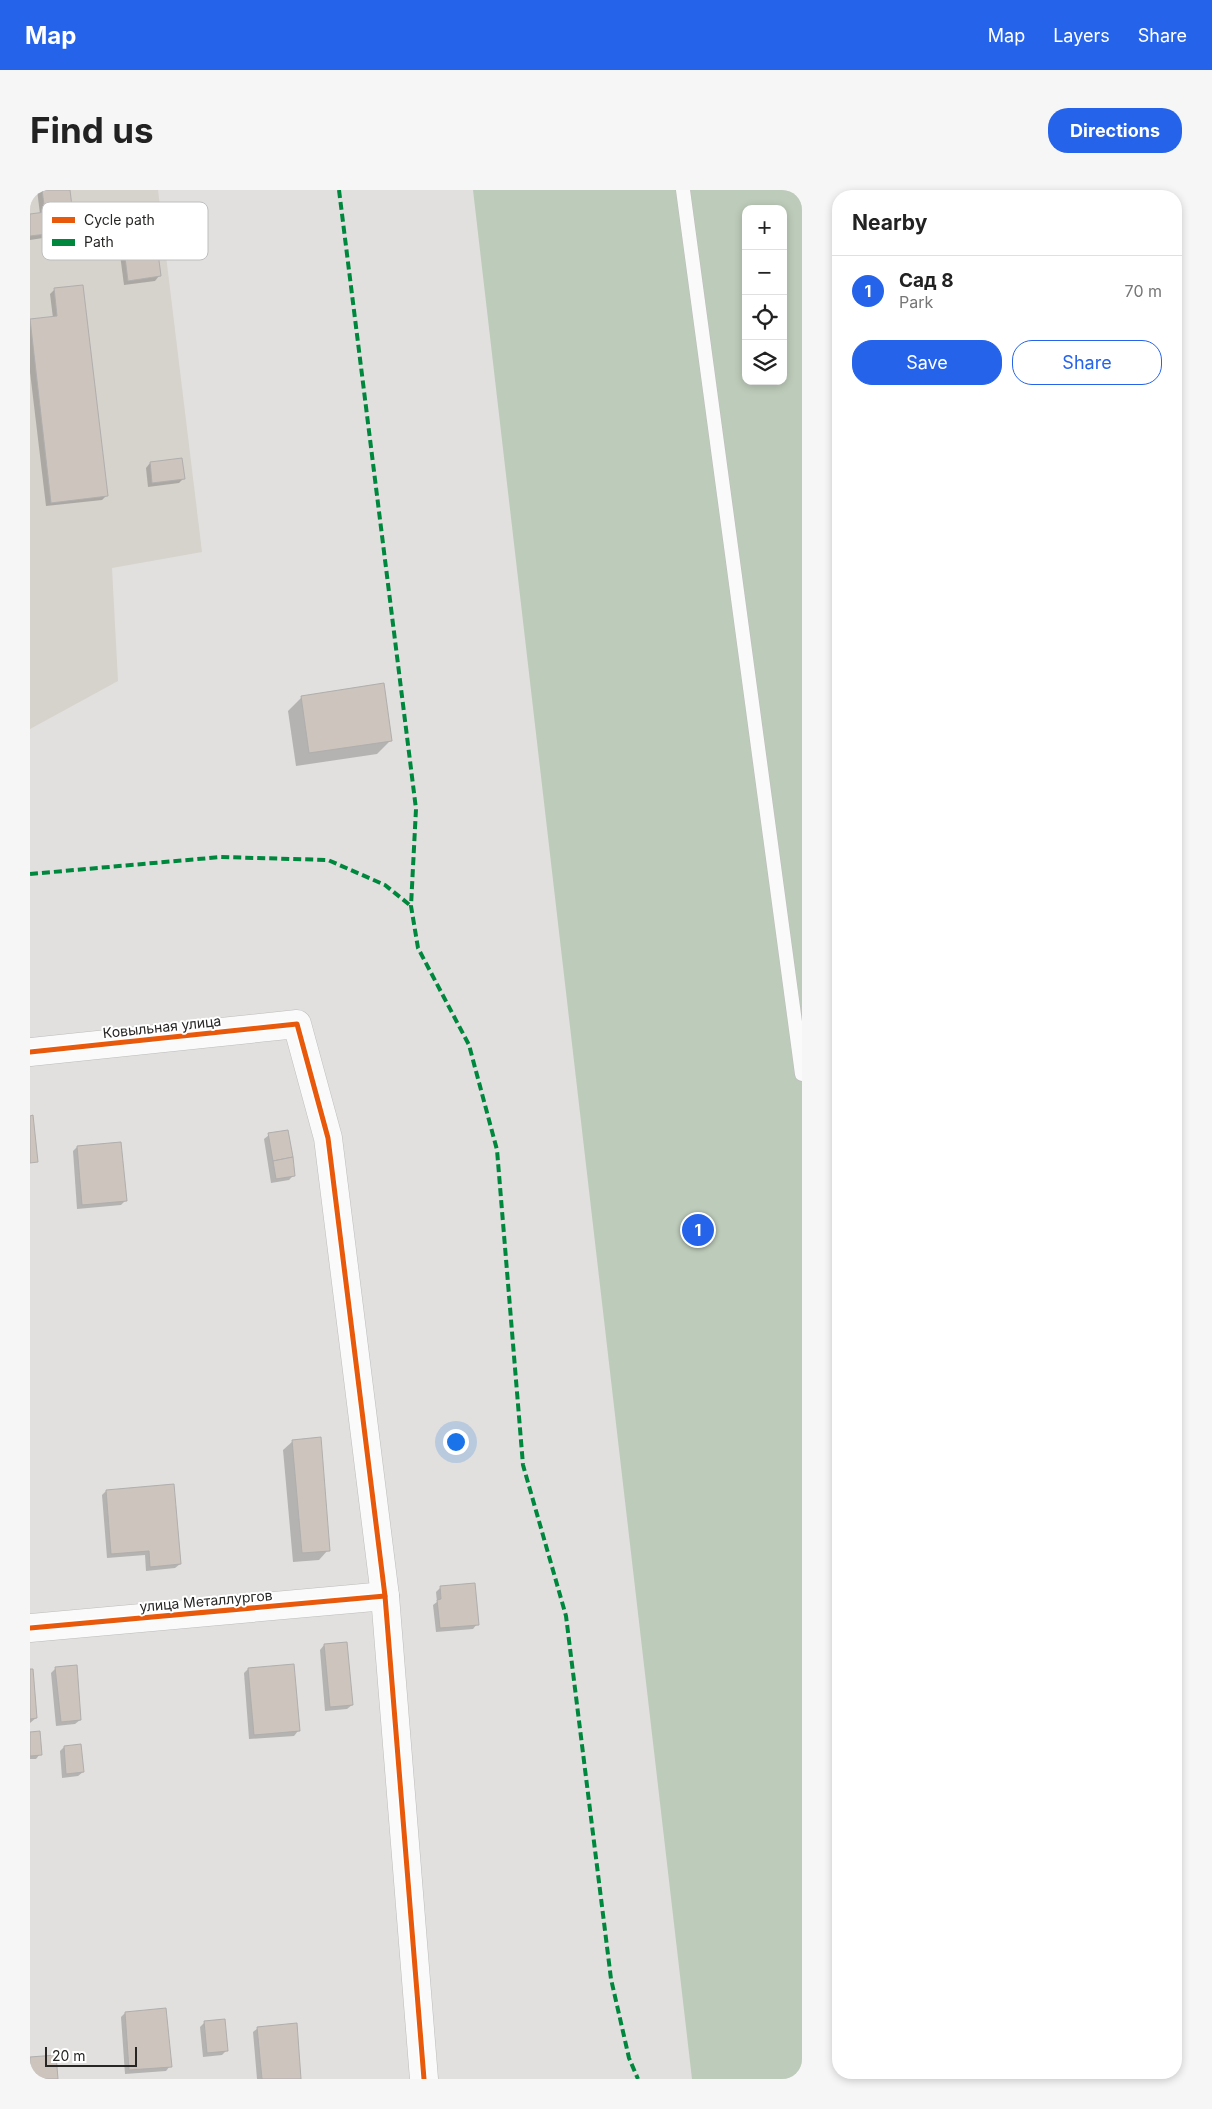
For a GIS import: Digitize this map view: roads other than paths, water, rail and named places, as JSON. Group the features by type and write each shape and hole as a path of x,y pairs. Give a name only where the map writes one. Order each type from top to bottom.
{"street":[{"name":"Ковыльная улица","path":"30,1052 297,1024 328,1138 385,1596"},
{"name":"улица Металлургов","path":"30,1628 385,1596"},
{"path":"385,1596 424,2079"}],"lane":[{"path":"683,190 802,1074"}],"place":[{"name":"Сад 8","path":"698,1230"}]}
